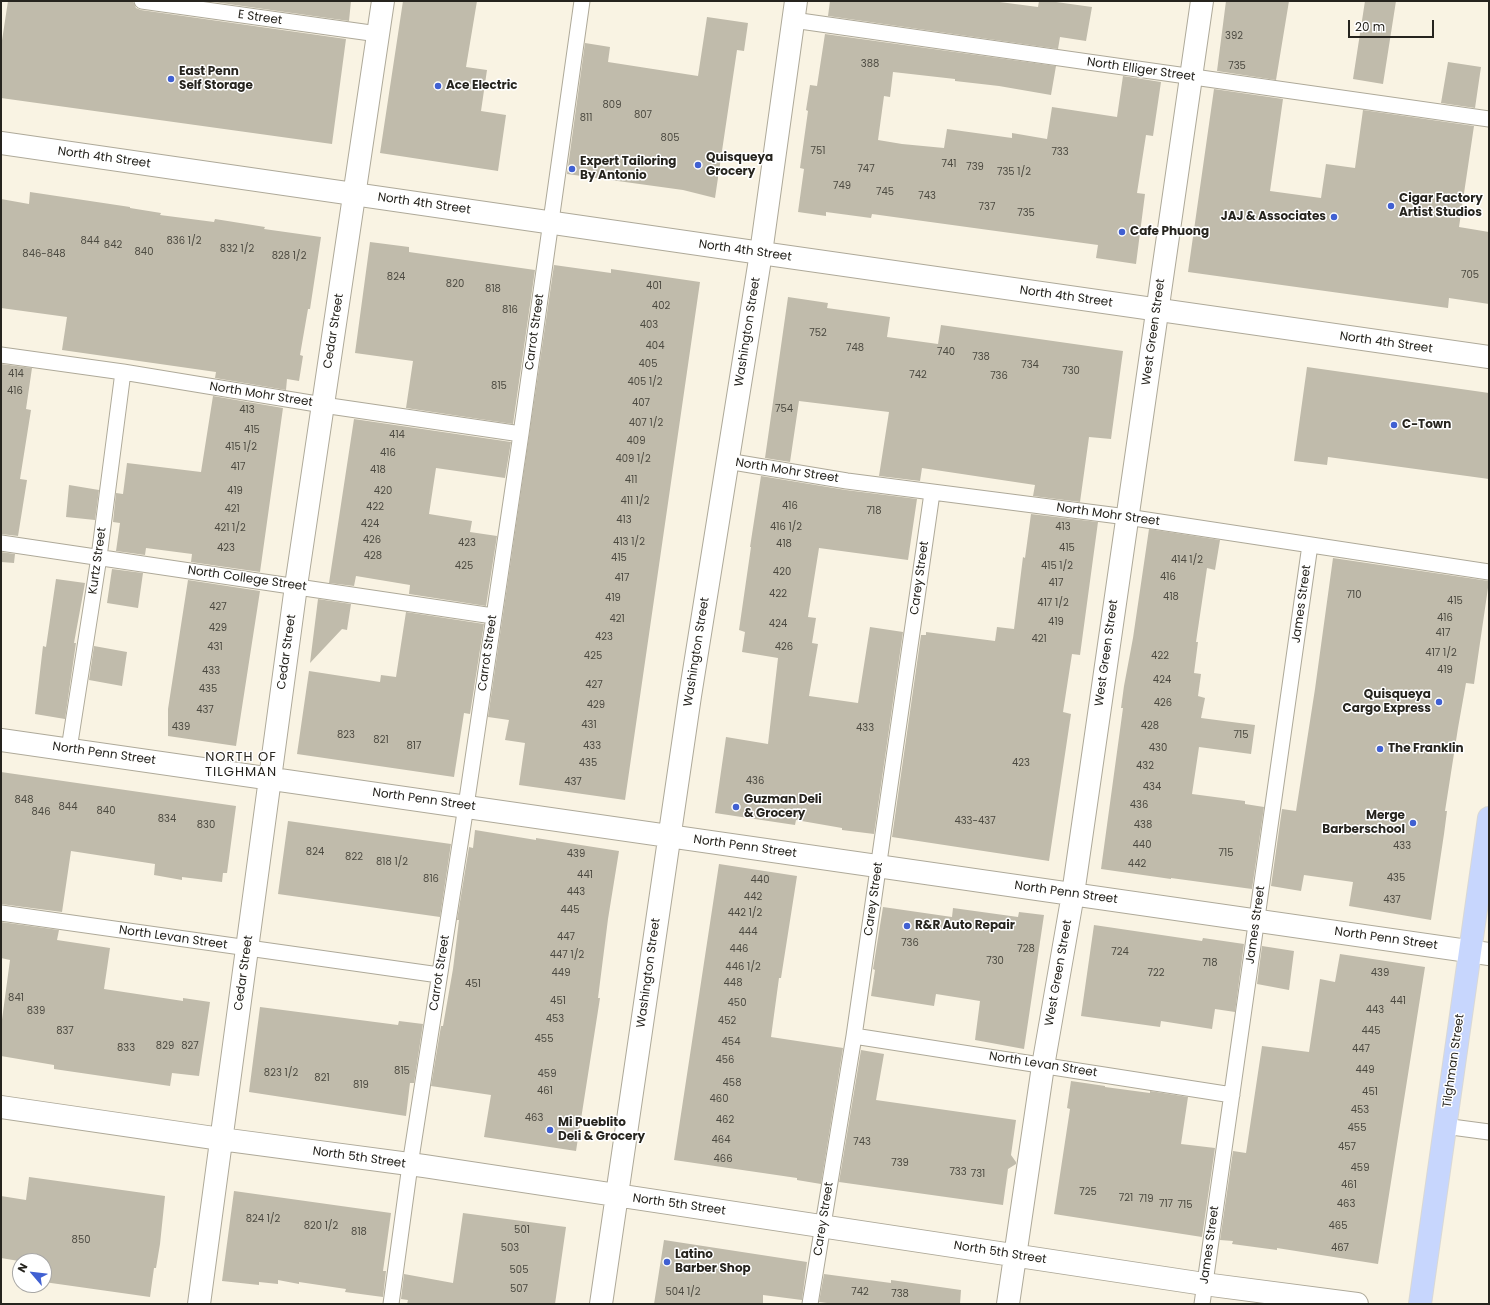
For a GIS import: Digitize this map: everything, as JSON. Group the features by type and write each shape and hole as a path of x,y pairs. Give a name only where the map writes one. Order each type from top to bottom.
{"main road":[{"name":"Tilghman Street","path":"1420,1304 1444,1126 1479,953 1489,818"}],"street":[{"name":"Cedar Street","path":"199,1304 296,586 383,1"},
{"name":"West Green Street","path":"1008,1304 1043,1066 1072,894 1202,1"},
{"name":"Washington Street","path":"601,1304 691,688 761,253 794,10"},
{"name":"North 4th Street","path":"1,143 1489,357"},
{"name":"North Penn Street","path":"1,740 1479,953"},
{"name":"North 5th Street","path":"1,1107 410,1165 1015,1256 1203,1294 1357,1304"}],"lane":[{"name":"E Street","path":"142,1 378,34"},
{"name":"Carrot Street","path":"391,1304 410,1165 466,806 521,434 582,1"},
{"name":"North Elliger Street","path":"794,10 1191,77 1489,119"},
{"name":"North Mohr Street","path":"1,355 123,372 323,405 521,434"},
{"name":"Kurtz Street","path":"69,749 99,557 123,372"},
{"name":"North Mohr Street","path":"727,461 814,476 932,493 1127,517 1489,572"},
{"name":"Carey Street","path":"810,1304 854,1036 932,493"},
{"name":"North College Street","path":"1,543 493,616"},
{"name":"James Street","path":"1203,1294 1310,545"},
{"name":"North Levan Street","path":"1,913 439,975"},
{"name":"North Levan Street","path":"854,1036 1232,1095"},
{"path":"1444,1126 1489,1132"}],"building":[{"name":"East Penn Self Storage","path":"8,1 133,1 136,8 141,10 346,39 332,144 1,98 1,47"},
{"path":"207,1 351,1 349,21"},
{"name":"Ace Electric","path":"403,1 477,1 466,67 487,70 481,111 506,115 498,171 380,153"},
{"path":"830,1 992,1 1038,7 1039,1 1049,1 1092,7 1086,41 1060,37 1058,49 828,16"},
{"path":"1226,1 1289,1 1276,80 1217,71"},
{"path":"1365,1 1396,1 1383,84 1353,79"},
{"path":"707,17 748,23 744,51 737,50 715,198 683,190 567,174 585,43 610,47 608,62 698,76"},
{"path":"825,34 1056,66 1051,95 999,86 955,81 955,79 893,72 890,97 884,96 878,140 902,144 944,148 947,129 1012,138 1012,133 1047,139 1052,107 1117,117 1123,76 1161,82 1153,136 1146,135 1137,193 1145,194 1136,264 1096,258 1098,245 872,214 871,218 826,212 826,216 798,212 804,169 800,168 808,111 806,110 810,85 817,86"},
{"path":"1448,62 1481,67 1475,108 1441,103"},
{"name":"Cigar Factory Artist Studios","path":"1214,89 1283,99 1270,191 1321,198 1326,164 1355,168 1363,110 1474,126 1459,227 1489,232 1489,304 1449,298 1448,308 1188,272"},
{"path":"30,192 130,207 161,213 160,215 214,222 215,219 265,227 264,229 321,237 310,309 308,309 300,355 303,356 299,381 287,379 286,390 215,378 216,372 62,350 67,317 1,308 1,199 29,204"},
{"path":"370,242 409,247 409,252 535,270 513,424 406,408 413,361 355,353"},
{"path":"554,265 611,273 611,269 700,282 625,800 519,785 525,743 505,740 509,720 488,717"},
{"path":"788,297 828,303 827,308 890,317 887,337 938,344 941,325 1123,351 1111,439 1089,437 1080,502 1033,496 1035,485 922,468 920,481 879,476 889,412 799,401 790,462 765,458"},
{"path":"1,364 32,368 26,409 31,410 20,479 27,480 18,536 1,534"},
{"name":"C-Town","path":"1307,367 1489,393 1489,479 1328,457 1327,465 1294,461"},
{"path":"213,396 283,408 260,572 191,562 192,554 146,548 145,555 116,551 120,523 113,522 116,493 123,494 127,463 201,472"},
{"path":"354,419 511,442 505,478 436,468 429,514 472,521 470,532 497,536 486,606 409,594 410,585 356,576 354,586 329,583"},
{"path":"761,476 846,490 917,499 908,560 819,548 808,617 816,618 812,643 818,644 809,696 858,703 870,627 903,632 874,834 842,830 842,828 796,820 795,825 715,813 726,737 768,744 778,658 742,652 745,632 739,630"},
{"path":"69,485 99,490 95,520 66,517"},
{"path":"1031,514 1098,522 1080,655 1072,654 1063,712 1071,714 1049,861 892,837 921,635 926,635 926,632 995,641 997,627 1014,629 1023,557 1025,558"},
{"path":"1149,529 1220,540 1215,570 1207,568 1196,642 1198,642 1194,673 1201,674 1198,696 1205,698 1201,718 1255,725 1251,754 1199,747 1192,794 1245,801 1245,804 1264,807 1252,889 1101,869 1123,708 1121,708 1124,686 1133,638"},
{"path":"1,552 15,554 14,563 1,562"},
{"path":"1333,558 1489,581 1474,684 1466,683 1458,728 1445,811 1447,811 1431,920 1349,906 1353,882 1304,875 1301,891 1271,886 1282,809 1296,811"},
{"path":"112,569 143,573 138,608 107,603"},
{"path":"56,579 85,583 74,643 76,643 65,719 35,714 43,646 46,647"},
{"path":"188,580 260,591 236,746 168,736 168,709"},
{"path":"318,599 351,604 347,630 342,629 310,663"},
{"path":"406,612 484,624 470,714 464,713 454,777 297,754 309,671 380,682 381,675 396,677"},
{"path":"94,646 127,652 122,686 89,680"},
{"path":"1,772 236,806 227,873 223,873 222,882 182,877 182,880 154,875 155,864 71,851 62,912 1,904"},
{"path":"288,821 451,844 440,917 278,894"},
{"path":"475,830 619,851 608,919 598,998 600,998 576,1151 484,1137 491,1095 431,1086 441,1026 443,1026 453,969 459,920 457,920 469,847 473,848"},
{"path":"719,864 797,876 781,978 779,978 771,1037 843,1048 821,1184 797,1180 797,1178 674,1160"},
{"path":"883,907 952,917 953,908 1018,917 1019,912 1044,915 1024,1049 975,1040 980,1001 936,994 934,1006 871,996 875,970 873,969"},
{"path":"1,922 59,930 57,940 110,948 104,989 183,1001 183,998 210,1002 199,1076 172,1073 170,1086 54,1069 54,1065 1,1056 1,1027 10,960 1,958"},
{"path":"1094,925 1202,941 1203,938 1244,944 1235,1012 1215,1009 1212,1029 1161,1021 1160,1027 1081,1016"},
{"path":"1262,946 1294,951 1289,990 1257,984"},
{"path":"1340,954 1425,967 1378,1264 1277,1248 1277,1250 1232,1244 1233,1241 1220,1240 1233,1151 1246,1153 1262,1046 1309,1052 1320,979 1335,982"},
{"path":"260,1007 398,1025 399,1021 423,1024 414,1083 410,1083 406,1116 249,1092"},
{"path":"861,1050 884,1054 876,1100 1016,1120 1011,1155 1016,1164 1008,1169 1003,1205 839,1182"},
{"path":"1071,1081 1105,1087 1150,1093 1150,1091 1188,1097 1181,1144 1215,1148 1202,1237 1054,1214 1070,1109 1067,1108"},
{"path":"29,1177 165,1196 160,1244 156,1268 154,1268 150,1297 52,1283 52,1253 12,1253 12,1260 1,1258 1,1196 26,1200"},
{"path":"234,1191 391,1213 383,1271 386,1271 383,1297 345,1292 346,1289 299,1282 299,1284 278,1280 278,1284 259,1282 259,1285 222,1281"},
{"path":"463,1213 566,1227 555,1304 407,1304 408,1300 401,1299 404,1274 453,1283"},
{"path":"664,1240 807,1262 802,1300 763,1295 763,1304 654,1304"},
{"path":"824,1274 891,1283 891,1280 961,1290 960,1304 835,1304 819,1302"}],"place":[{"name":"East Penn Self Storage","path":"171,79"},
{"name":"Ace Electric","path":"438,86"},
{"name":"Quisqueya Grocery","path":"698,165"},
{"name":"Expert Tailoring By Antonio","path":"572,169"},
{"name":"Cigar Factory Artist Studios","path":"1391,206"},
{"name":"JAJ & Associates","path":"1334,217"},
{"name":"Cafe Phuong","path":"1122,232"},
{"name":"C-Town","path":"1394,425"},
{"name":"Quisqueya Cargo Express","path":"1439,702"},
{"name":"The Franklin","path":"1380,749"},
{"name":"Guzman Deli & Grocery","path":"736,807"},
{"name":"Merge Barberschool","path":"1413,823"},
{"name":"R&R Auto Repair","path":"907,926"},
{"name":"Mi Pueblito Deli & Grocery","path":"550,1130"},
{"name":"Latino Barber Shop","path":"667,1262"}],"district":[{"name":"NORTH OF TILGHMAN","path":"241,766"}]}
